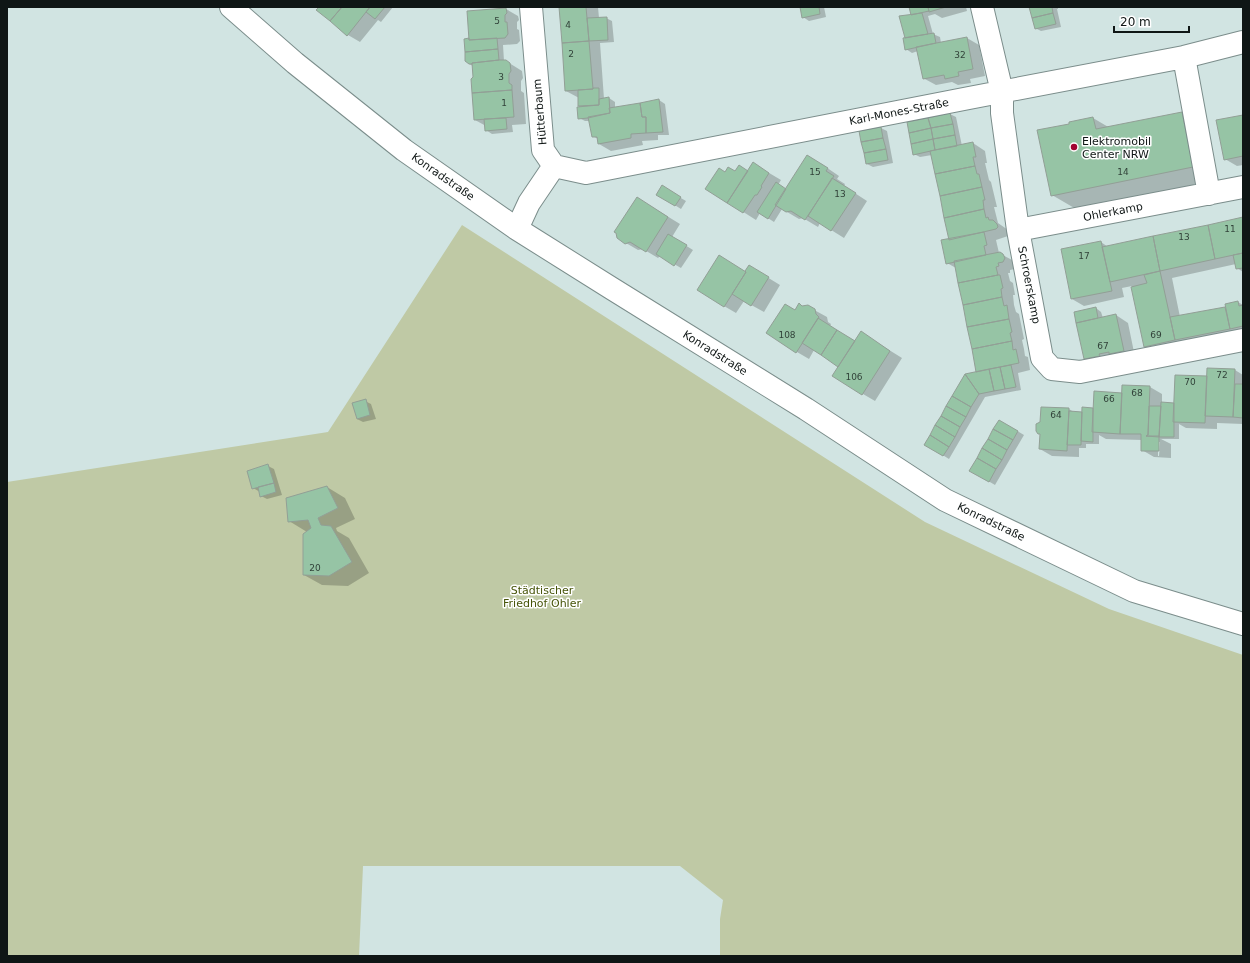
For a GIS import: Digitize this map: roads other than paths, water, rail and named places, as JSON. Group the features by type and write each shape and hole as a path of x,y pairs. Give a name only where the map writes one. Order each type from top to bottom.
{"street":[{"name":"Konradstraße","path":"231,7 295,63 404,150 518,229 806,409 945,500 1134,591 1243,624"},
{"name":"Hütterbaum","path":"531,7 543,150 554,166"},
{"name":"Schroerskamp","path":"982,7 1002,92 1002,113 1018,230 1042,358 1052,369 1080,372 1243,340"},
{"name":"Karl-Mones-Straße","path":"554,166 586,173 1184,57 1243,42"},
{"path":"1184,57 1209,194"},
{"path":"518,229 529,203 554,166"},
{"name":"Ohlerkamp","path":"1018,230 1243,187"}],"place":[{"name":"Elektromobil Center NRW","path":"1074,147"}],"park label":[{"name":"Städtischer Friedhof Ohler","path":"542,596"}]}
